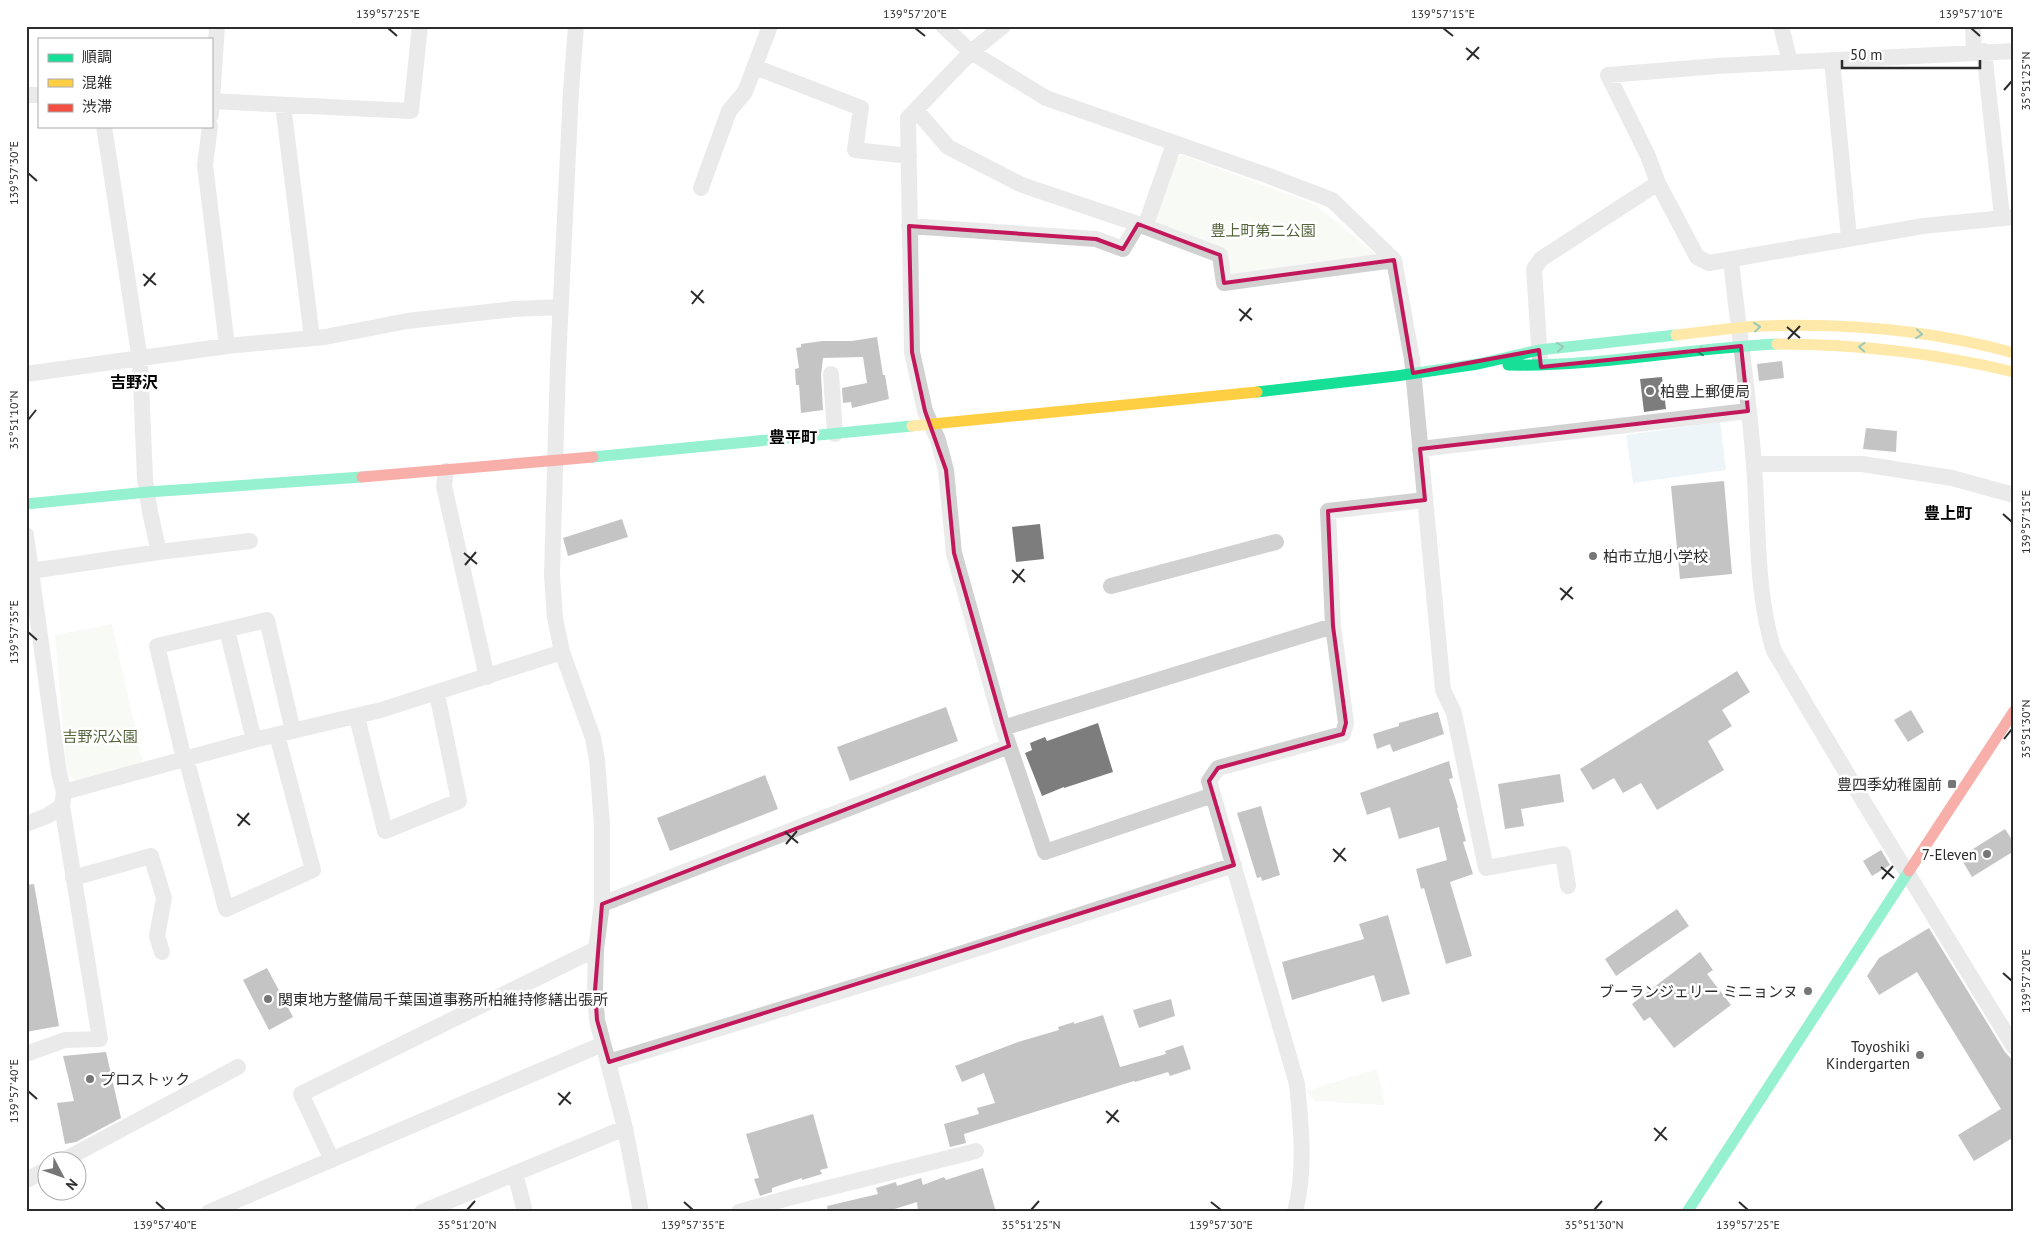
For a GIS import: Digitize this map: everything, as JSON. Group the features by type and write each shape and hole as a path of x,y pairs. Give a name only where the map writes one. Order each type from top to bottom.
{"street":[{"path":"217,26 212,106 283,105 411,111 420,26"},
{"path":"576,26 560,307 552,575 556,618 562,652 593,738 597,760 602,825 602,904 596,949 595,990 598,1020 625,1128 641,1212"},
{"path":"701,188 729,111 745,92 770,26"},
{"path":"944,26 971,52 1046,98 1332,200 1394,260 1410,341 1443,690 1454,714 1486,868 1563,854 1568,886"},
{"path":"1003,26 971,52 908,118 909,226 913,284 912,352 925,411 938,440 946,470 954,553 1003,728 1045,852 1213,796"},
{"path":"1781,26 1790,62"},
{"path":"1973,26 1979,51 2008,217 1924,226 1709,263 1697,257 1658,183 1648,156 1608,75 1639,74 1674,68 1979,51 2014,51"},
{"path":"1832,60 1849,238"},
{"path":"755,66 861,108 855,150 909,156"},
{"path":"283,105 312,338"},
{"path":"916,110 948,147 1022,185 1142,225 1220,255 1224,283 1394,260"},
{"path":"104,128 140,360 145,479 159,552"},
{"path":"210,128 205,165 227,346"},
{"path":"909,226 1096,239 1123,249 1142,225 1174,144"},
{"path":"1541,367 1534,269 1541,259 1658,183"},
{"path":"1731,260 1754,464 1760,574 1770,637 1774,650 2014,1047"},
{"path":"26,374 140,360 227,346 312,338 407,321 514,309 560,307"},
{"path":"26,504 148,492 299,483 446,471 1239,394 1478,364 1539,350 1763,326 1841,327 1886,331 1951,338 2014,353"},
{"path":"1478,364 1541,367 1741,346 1788,344 1876,348 1948,357 2014,372"},
{"path":"831,374 835,434"},
{"path":"1420,448 1748,411"},
{"path":"1754,464 1862,464 1952,478 2014,495"},
{"path":"446,471 444,486 487,677"},
{"path":"1295,1212 1300,1192 1302,1158 1302,1120 1297,1084 1209,781 1218,768 1343,734 1346,723 1333,626 1328,510 1425,500"},
{"path":"26,535 74,878 100,1039 65,1040 26,1054"},
{"path":"31,571 250,541"},
{"path":"1111,586 1276,542"},
{"path":"267,620 285,733 313,870 226,909 157,646 267,620"},
{"path":"1003,728 1333,626"},
{"path":"227,630 254,740"},
{"path":"26,824 47,816 63,799 185,758 254,740 357,717 436,694 562,652"},
{"path":"357,717 384,831 459,801 436,694"},
{"path":"1688,1212 2014,711"},
{"path":"602,904 1009,746"},
{"path":"74,878 151,856 164,898 157,936 162,952"},
{"path":"609,1062 926,964 1234,865"},
{"path":"332,1160 301,1094 596,949"},
{"path":"210,1212 603,1044"},
{"path":"83,1150 238,1067"},
{"path":"422,1212 625,1128"},
{"path":"739,1212 976,1151"},
{"path":"515,1173 525,1212"},
{"path":"26,1180 38,1174"}],"highlighted area":[{"path":"1138,224 1220,255 1224,283 1394,260 1413,373 1539,350 1541,367 1741,346 1748,411 1420,449 1425,500 1328,511 1333,626 1346,723 1343,734 1218,768 1209,781 1234,865 609,1062 597,1020 595,990 602,904 1009,746 954,553 946,470 925,411 912,352 909,226 1096,239 1123,249"}],"green space":[{"name":"豊上町第二公園","path":"1183,155 1316,205 1376,255 1234,275 1157,224 1155,216 1176,159"},
{"name":"吉野沢公園","path":"112,624 143,764 80,782 67,775 55,635"},
{"path":"1377,1069 1385,1105 1315,1101 1306,1091"}],"shaded area":[{"path":"1720,422 1726,470 1633,483 1626,435"}],"building":[{"path":"877,337 889,399 852,408 851,402 843,403 842,388 867,383 863,357 823,358 821,375 823,410 801,413 799,385 796,385 795,369 799,368 796,348 801,347 801,344 822,341 852,341"},
{"path":"1782,361 1784,378 1759,381 1757,364"},
{"path":"1662,377 1666,409 1644,412 1640,379"},
{"path":"1866,428 1897,431 1896,452 1863,449"},
{"path":"1724,481 1732,574 1680,579 1671,486"},
{"path":"622,519 628,537 568,556 563,538"},
{"path":"1040,524 1044,559 1016,562 1012,527"},
{"path":"1737,671 1750,692 1722,710 1732,726 1708,741 1724,770 1657,810 1641,783 1623,793 1614,778 1593,790 1580,769"},
{"path":"946,707 958,741 850,781 837,747"},
{"path":"1911,710 1924,732 1908,742 1894,720"},
{"path":"1438,712 1444,734 1393,752 1390,744 1377,749 1373,734 1399,726 1399,723"},
{"path":"1098,723 1113,772 1042,796 1025,753 1032,750 1030,743 1045,737 1047,741"},
{"path":"1449,761 1453,778 1449,779 1458,807 1466,841 1463,842 1473,874 1450,882 1472,956 1446,964 1424,888 1421,889 1416,869 1447,860 1439,827 1399,839 1390,807 1367,815 1360,793"},
{"path":"1560,774 1564,802 1521,809 1524,826 1505,829 1498,784"},
{"path":"765,775 778,809 670,851 657,818"},
{"path":"1261,806 1280,875 1262,881 1261,877 1257,878 1237,813"},
{"name":"7-Eleven","path":"2005,829 2014,843 2014,851 1972,877 1960,857"},
{"path":"1881,850 1890,865 1872,876 1863,861"},
{"path":"34,884 59,1026 26,1032 26,885"},
{"path":"1677,909 1689,926 1616,976 1605,959"},
{"path":"1388,915 1410,994 1382,1002 1374,975 1292,1000 1282,962 1364,939 1359,924"},
{"path":"1929,928 2005,1052 2014,1062 2014,1137 1974,1161 1958,1135 2001,1109 1917,972 1879,995 1867,976 1879,958"},
{"path":"1700,952 1713,970 1707,974 1731,1005 1674,1048 1650,1017 1644,1021 1632,1004"},
{"name":"関東地方整備局千葉国道事務所柏維持修繕出張所","path":"267,968 293,1017 269,1030 243,980"},
{"path":"1171,999 1175,1016 1139,1028 1133,1010"},
{"path":"1103,1015 1120,1067 1166,1054 1165,1051 1183,1045 1191,1069 1170,1076 1168,1072 1134,1081 964,1134 966,1143 950,1147 944,1124 979,1114 977,1108 995,1103 984,1073 962,1082 955,1066 1018,1042 1059,1030 1058,1027"},
{"name":"プロストック","path":"106,1052 121,1118 76,1142 65,1144 57,1103 74,1101 63,1056"},
{"path":"813,1114 828,1168 820,1170 822,1174 802,1180 802,1178 772,1188 772,1192 760,1196 754,1179 759,1178 746,1134"},
{"path":"983,1168 996,1212 918,1212 917,1202 885,1212 828,1212 827,1206 878,1194 876,1188 896,1182 897,1186 921,1178 923,1185 944,1177 946,1180"}],"traffic: fast":[{"path":"1257,392 1396,376 1478,364 1539,350 1676,335"},
{"path":"1508,365 1575,363 1777,344"},
{"path":"593,457 912,426"},
{"path":"26,504 148,492 362,477"},
{"path":"1687,1212 1909,871"}],"traffic: slow":[{"path":"1676,335 1764,326 1858,327 1953,339 2014,353"},
{"path":"1777,344 1807,344 1896,351 1984,365 2014,372"},
{"path":"912,426 1257,392"}],"traffic: jam":[{"path":"362,477 593,457"},
{"path":"1909,871 2014,711"}],"place":[{"name":"柏豊上郵便局","path":"1650,391"},
{"name":"柏市立旭小学校","path":"1593,556"},
{"name":"豊四季幼稚園前","path":"1952,784"},
{"name":"7-Eleven","path":"1987,854"},
{"name":"ブーランジェリー ミニョンヌ","path":"1808,991"},
{"name":"関東地方整備局千葉国道事務所柏維持修繕出張所","path":"268,999"},
{"name":"Toyoshiki Kindergarten","path":"1920,1055"},
{"name":"プロストック","path":"90,1079"}],"district":[{"name":"吉野沢","path":"134,382"},
{"name":"豊平町","path":"793,437"},
{"name":"豊上町","path":"1948,513"}]}
